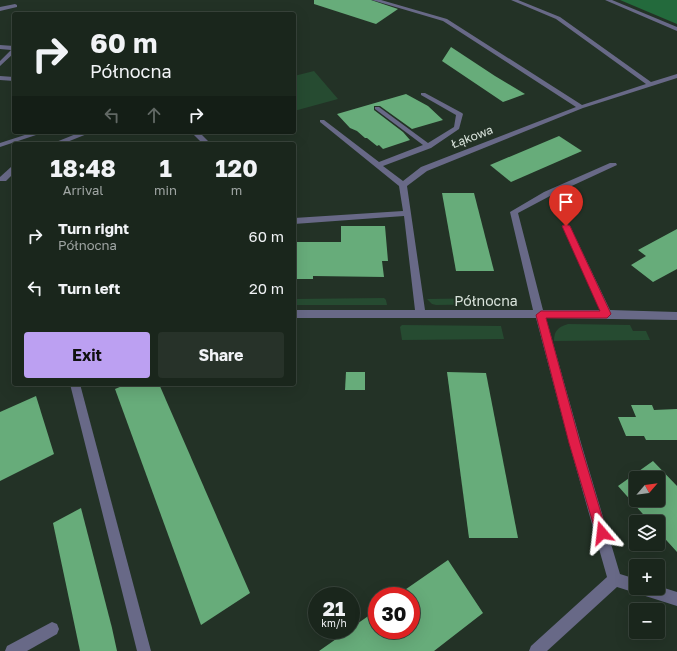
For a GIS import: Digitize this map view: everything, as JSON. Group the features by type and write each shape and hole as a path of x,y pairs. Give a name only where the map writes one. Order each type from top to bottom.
{"street":[{"path":"375,0 445,20 581,107"},
{"path":"514,0 558,18 651,85"},
{"path":"608,0 677,29"},
{"path":"0,9 15,6"},
{"path":"0,47 12,49"},
{"path":"0,64 12,51"},
{"name":"Łąkowa","path":"403,185 424,169 527,128 581,107 677,76"},
{"path":"0,78 12,79"},
{"path":"378,165 428,146 457,128 460,114 423,94"},
{"path":"378,108 428,146"},
{"path":"322,121 403,185 408,213 417,295 421,315"},
{"path":"3,144 13,134"},
{"path":"3,144 35,134"},
{"path":"60,142 82,134"},
{"path":"197,134 205,142"},
{"path":"613,164 547,194 514,212 534,296 541,315 575,443 615,579"},
{"path":"1,179 12,171"},
{"path":"1,179 12,180"},
{"path":"296,221 408,213"},
{"path":"566,226 607,314"},
{"name":"Północna","path":"296,314 607,314 677,316"},
{"path":"76,386 144,651"},
{"path":"615,579 629,584"},
{"path":"536,651 615,579"},
{"path":"665,595 677,599"},
{"path":"12,651 52,629"}],"green space":[{"path":"620,0 677,0 677,24"},
{"path":"314,71 338,99 296,110 296,76"},
{"path":"384,298 387,305 296,305 296,299"},
{"path":"494,298 496,304 436,305 432,304 427,299"},
{"path":"568,324 630,325 633,331 646,331 650,340 554,341 557,330"},
{"path":"402,325 501,326 504,339 402,340 400,327"}],"building":[{"path":"314,0 371,0 398,9 376,24 314,4"},
{"path":"451,47 525,94 503,102 442,61"},
{"path":"406,94 428,106 443,120 412,129 380,106 374,106 374,110 403,132 410,140 383,149 379,145 377,146 365,138 357,131 350,128 337,114"},
{"path":"559,136 582,151 511,182 490,165"},
{"path":"442,193 474,193 494,271 456,271"},
{"path":"341,226 385,226 388,261 382,261 384,277 313,276 313,279 296,279 296,242 341,242"},
{"path":"677,229 677,269 653,282 631,265 646,256 638,250"},
{"path":"346,372 365,372 365,390 345,390"},
{"path":"447,372 486,373 518,538 469,538"},
{"path":"122,386 160,386 250,593 201,625 115,389"},
{"path":"36,396 54,454 0,481 0,412"},
{"path":"631,405 652,405 654,410 677,409 677,440 646,440 644,436 626,436 618,417 636,417"},
{"path":"653,461 663,471 639,471"},
{"path":"665,474 677,486 677,552 665,539 665,515 644,515 637,507 665,507"},
{"path":"629,478 629,498 618,486"},
{"path":"81,508 117,651 80,651 53,523"},
{"path":"448,560 483,613 434,651 319,651 336,639 360,639 360,622 368,616 368,639 420,639 420,587 409,587"}],"route":[{"path":"566,226 607,314 541,315 575,443 602,533"}]}
